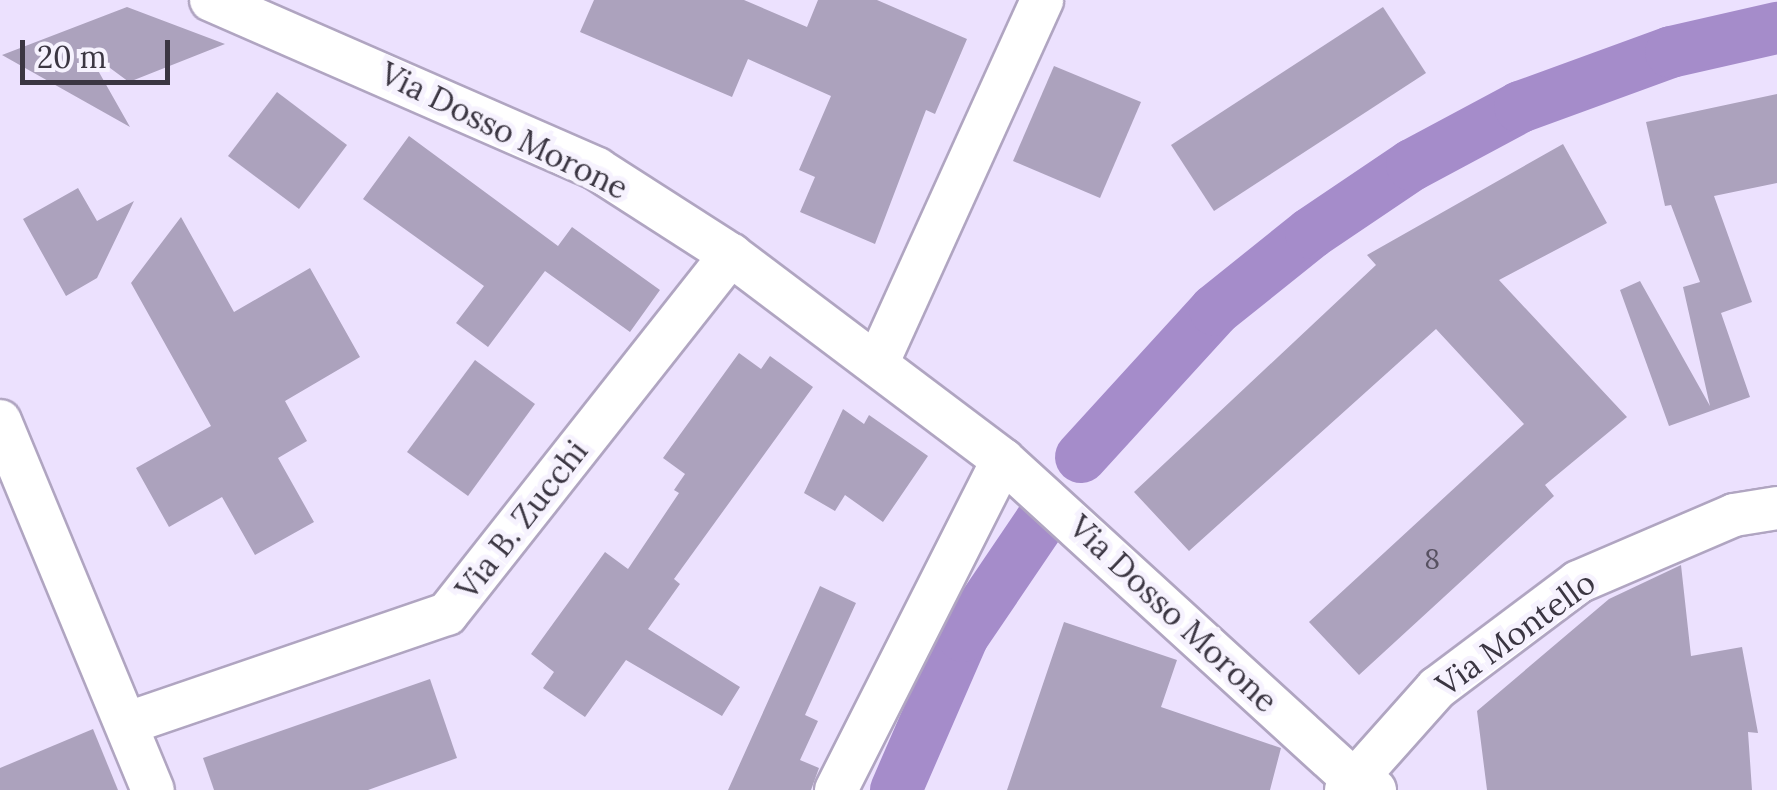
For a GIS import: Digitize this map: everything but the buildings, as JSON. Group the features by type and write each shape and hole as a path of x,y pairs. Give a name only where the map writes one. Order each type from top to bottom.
{"street":[{"name":"Via Dosso Morone","path":"210,0 597,170 731,254 1003,460 1357,786"},
{"path":"878,362 1032,4"},
{"name":"Via B. Zucchi","path":"128,723 447,614 731,254"},
{"path":"0,421 154,790"},
{"path":"836,790 1003,460"},
{"name":"Via Montello","path":"1357,786 1436,688 1578,582 1734,515 1777,508"}],"waterway":[{"path":"1081,457 1215,310 1311,233 1412,165 1520,107 1671,52 1777,28"},
{"path":"896,790 963,636 1041,521"}]}
